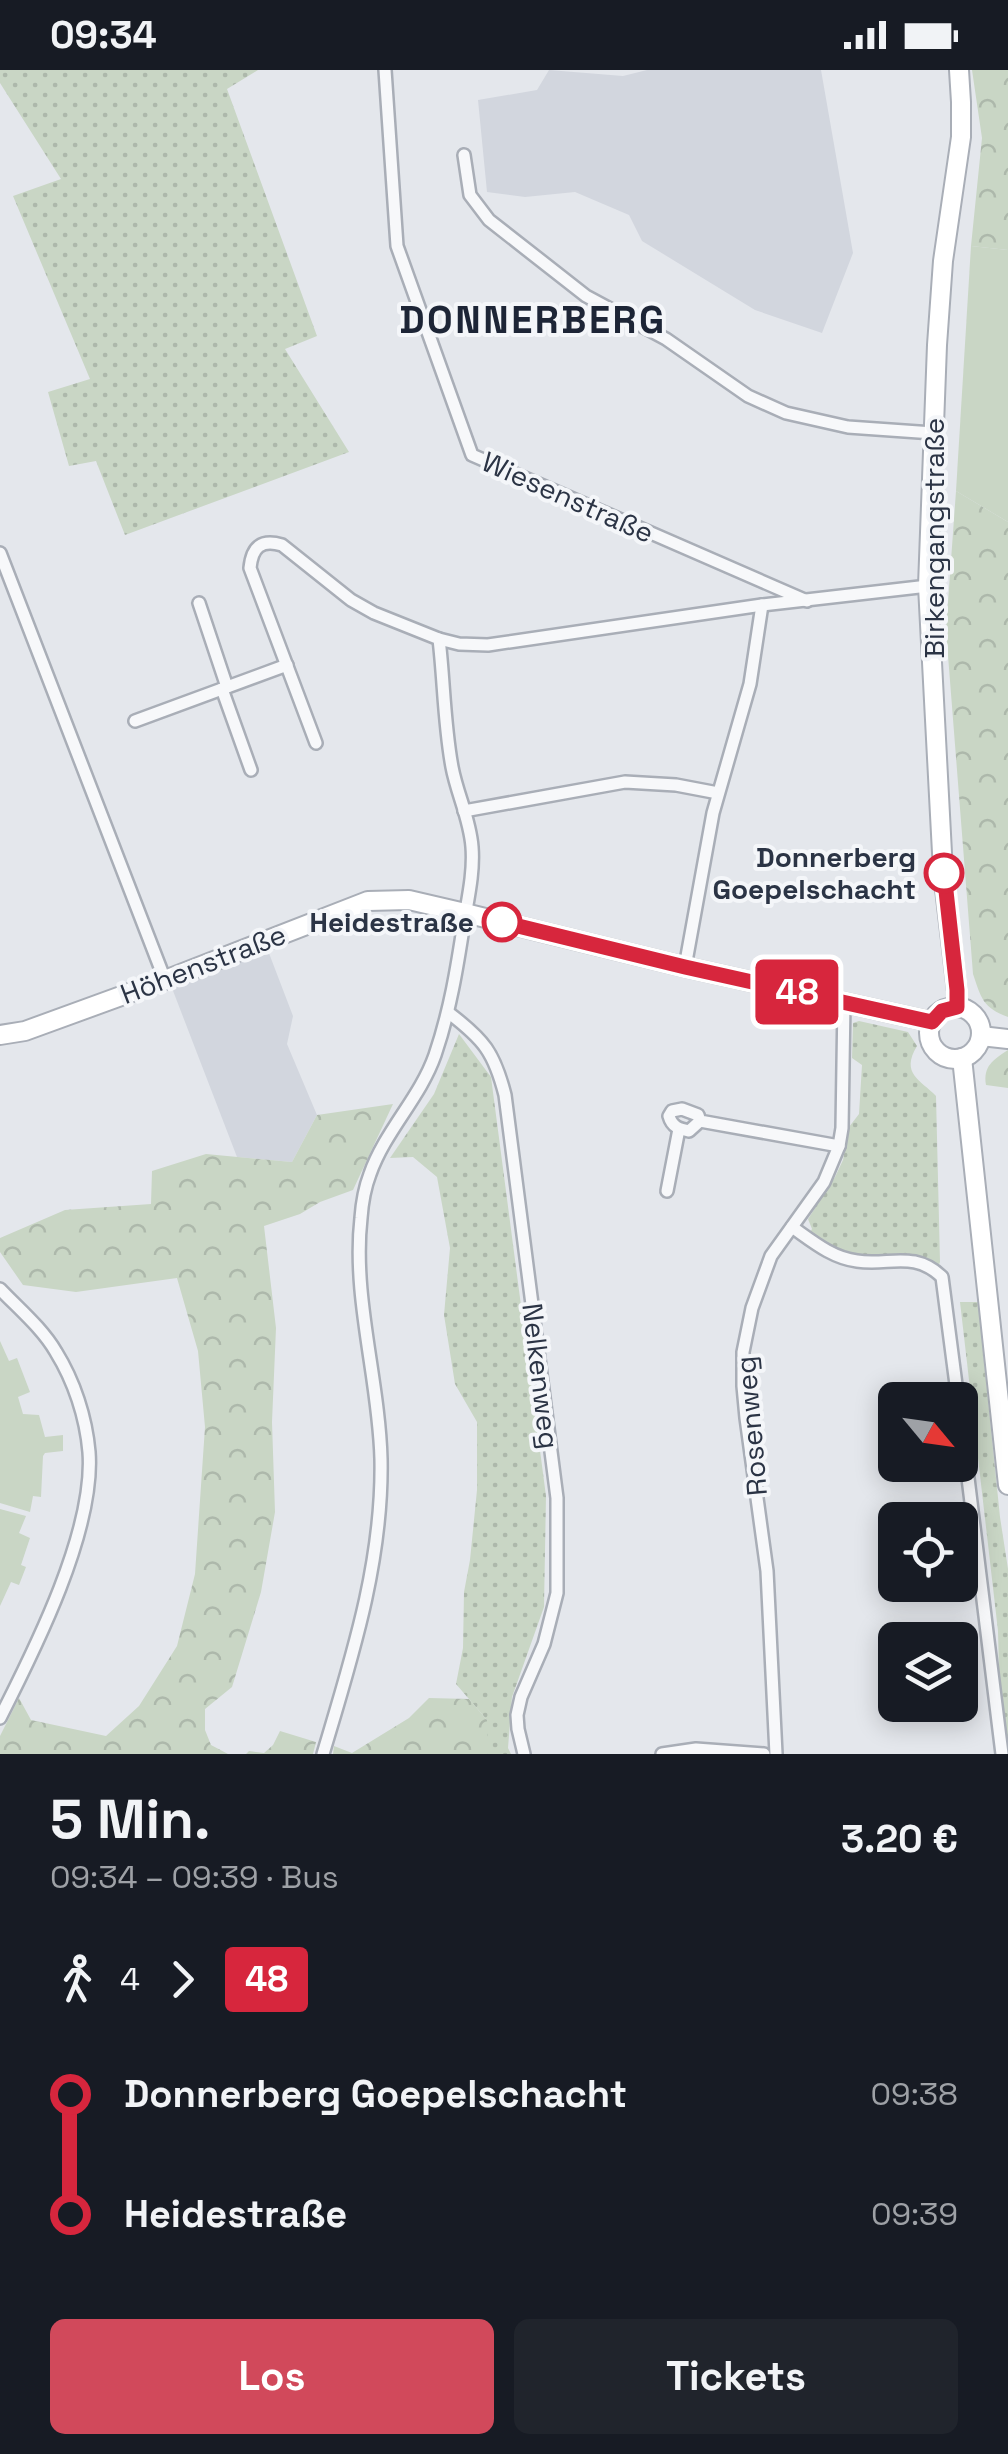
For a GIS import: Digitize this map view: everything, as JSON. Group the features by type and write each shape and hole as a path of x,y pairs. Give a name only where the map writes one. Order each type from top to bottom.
{"street":[{"name":"Wiesenstraße","path":"385,70 396,246 472,455 807,601"},
{"name":"Birkengangstraße","path":"957,1007 944,872 928,586 943,261 960,137 962,102 958,70"},
{"path":"464,156 470,195 489,220 586,296 666,339 748,396 786,413 848,427 933,432"},
{"path":"316,743 250,568 255,548 272,542 282,544 351,600 374,613 459,644 488,645 762,605 928,586"},
{"path":"0,553 165,980"},
{"path":"199,603 251,770"},
{"path":"685,967 718,794 750,684 762,605"},
{"path":"323,1754 365,1606 376,1550 380,1500 379,1416 358,1239 362,1205 370,1173 424,1080 449,1013 472,862 470,829 451,764 438,639"},
{"path":"135,721 287,665"},
{"path":"464,811 625,782 676,785 718,794"},
{"name":"Höhenstraße","path":"0,1035 25,1031 165,980 368,900 409,900 465,912 685,967 932,1022"},
{"name":"Rosenweg","path":"776,1754 766,1571 744,1402 743,1352 752,1308 770,1256 824,1182 839,1146 844,1002"},
{"path":"957,1007 977,1018 981,1036 975,1050 952,1059 936,1050 929,1032 942,1011 957,1007"},
{"name":"Nelkenweg","path":"449,1013 480,1039 496,1063 505,1096 557,1498 557,1592 544,1644 517,1714 524,1754"},
{"path":"981,1036 1008,1039"},
{"path":"962,1058 1008,1485"},
{"path":"677,1109 692,1111 700,1121 689,1131 674,1126 670,1116 677,1109"},
{"path":"700,1121 839,1146"},
{"path":"667,1192 679,1129"},
{"path":"792,1227 840,1257 856,1261 918,1261 942,1276 956,1382"},
{"path":"0,1289 54,1349 71,1382 89,1453 84,1503 67,1564 43,1629 0,1718"},
{"path":"968,1482 1002,1754"},
{"path":"662,1754 696,1749 764,1754"}],"shaded area":[{"path":"549,70 623,76 647,70 821,70 853,253 822,333 755,310 642,241 629,215 575,192 525,197 487,192 478,100 537,90"},
{"path":"267,948 293,1016 287,1044 317,1115 292,1162 237,1157 170,983"}],"green space":[{"path":"0,70 258,70 227,89 317,336 285,349 349,452 125,535 96,461 69,466 48,392 90,379 13,196 61,179 0,83"},
{"path":"972,70 1008,70 1008,250 971,246 982,138"},
{"path":"971,246 1008,250 1008,522 956,491"},
{"path":"956,491 1008,522 1008,1017 984,1001 973,974 946,630"},
{"path":"853,1023 908,1032 917,1046 911,1063 914,1076 936,1096 938,1267 855,1257 840,1253 809,1234 812,1229 808,1219 835,1177 843,1160 849,1127 859,1114 862,1065 852,1058"},
{"path":"459,1034 491,1077 546,1496 544,1607 512,1697 508,1748 511,1754 487,1754 487,1720 456,1684 463,1648 464,1592 477,1490 477,1422 455,1384 444,1315 450,1248 437,1177 413,1157 390,1158 434,1094"},
{"path":"1008,1050 1008,1088 986,1085 990,1064"},
{"path":"393,1104 353,1190 264,1226 276,1328 272,1422 275,1512 261,1592 232,1687 205,1709 205,1730 211,1745 228,1754 0,1754 0,1736 19,1698 31,1720 106,1736 139,1706 177,1646 195,1574 205,1427 198,1351 177,1278 76,1292 23,1285 0,1252 0,1238 65,1210 151,1204 152,1171 206,1154 292,1162 317,1115"},
{"path":"960,1302 978,1302 1008,1569 1008,1754 1001,1754 998,1631 978,1458 978,1382 969,1382"},
{"path":"0,1341 9,1361 17,1358 30,1392 18,1397 23,1414 39,1415 45,1437 63,1435 63,1451 43,1456 41,1497 33,1496 30,1512 0,1503"},
{"path":"0,1509 26,1516 19,1533 30,1538 19,1585 11,1582 0,1606"},
{"path":"429,1698 469,1699 487,1720 487,1754 333,1754 334,1746 352,1753 409,1718"},
{"path":"280,1731 316,1742 313,1754 246,1754 264,1753"}],"bus line":[{"name":"48","path":"502,922 932,1022 942,1011 957,1007 944,873"}],"place":[{"name":"Donnerberg Goepelschacht","path":"944,873"},
{"name":"Heidestraße","path":"502,922"}],"district":[{"name":"DONNERBERG","path":"533,320"}]}
